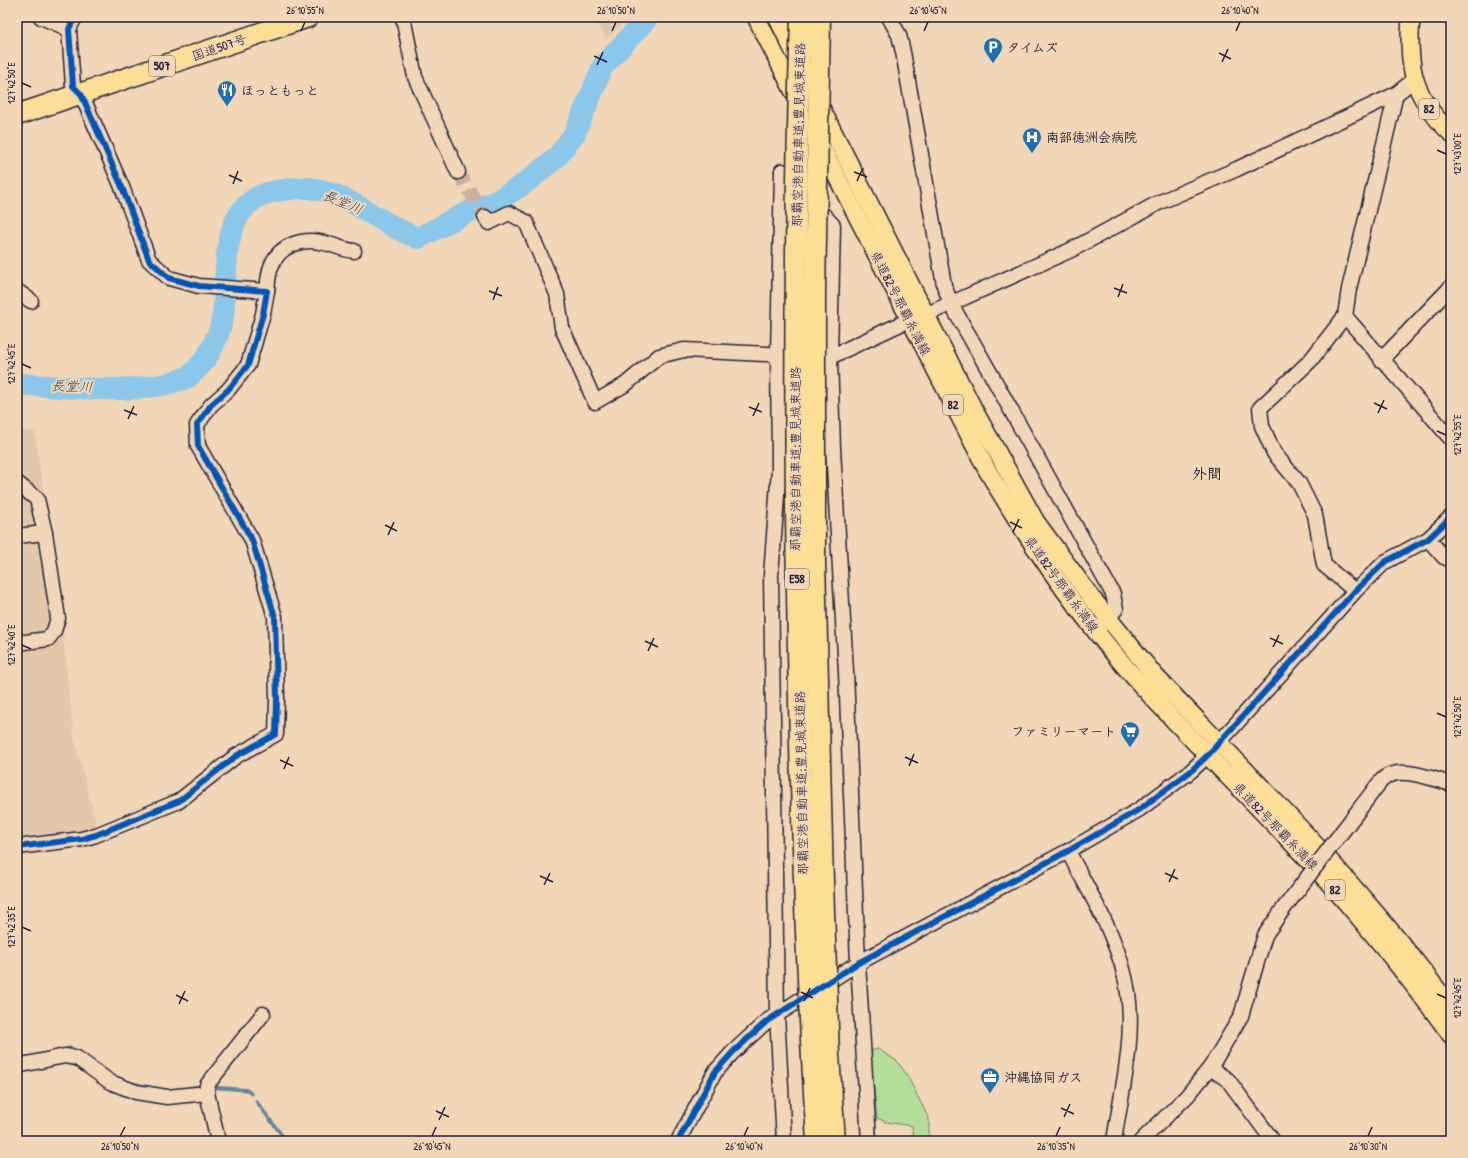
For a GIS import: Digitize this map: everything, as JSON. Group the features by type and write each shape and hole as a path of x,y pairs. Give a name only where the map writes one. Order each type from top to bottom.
{"highway":[{"name":"国道507号","path":"17,115 308,17"},
{"name":"那覇空港自動車道;豊見城東道路","path":"801,17 795,309 795,493 804,884 816,1141"},
{"name":"那覇空港自動車道;豊見城東道路","path":"820,17 815,302 815,560 823,882 835,1141"}],"main road":[{"name":"県道82号那覇糸満線","path":"756,17 909,320 986,468 1012,514 1060,585 1143,687 1330,884 1380,942 1451,1035"},
{"name":"県道82号那覇糸満線","path":"777,17 925,316 975,412 1036,522 1107,618 1155,676 1340,871 1390,929 1451,1008"},
{"name":"82","path":"1411,17 1410,57 1414,80 1422,100 1439,122 1451,133"}],"street":[{"path":"41,17 72,23 73,86 81,94 122,187 149,260 169,278 199,286 267,291"},
{"path":"403,17 416,77 458,172"},
{"path":"889,17 899,35 904,52 944,285 951,304 1113,594 1116,609 1107,618 1097,632"},
{"path":"925,316 1071,250 1160,202 1237,169 1396,94 1414,80"},
{"path":"1355,591 1324,565 1315,515 1299,483 1274,453 1262,426 1260,408 1310,361 1345,316 1348,289 1396,94"},
{"path":"784,1141 777,1015 771,575 779,470 778,354 782,172 834,225 830,357 846,672 858,963 869,1141"},
{"path":"485,218 489,223 509,213 526,222 557,294 562,328 595,402 626,384 659,356 684,350 830,357 909,320"},
{"path":"17,847 82,839 96,835 179,801 236,756 276,734 277,699 275,617 252,540 198,446 197,425 211,405 228,390 248,366 263,314 271,266 282,251 301,241 323,242 345,250 354,251"},
{"path":"1381,360 1451,287"},
{"path":"17,291 31,301"},
{"path":"1345,316 1381,360 1451,439"},
{"path":"17,483 38,499 45,533 58,618 54,631 48,638 17,643"},
{"path":"678,1141 714,1072 732,1052 766,1021 858,963 1068,851 1140,809 1191,771 1208,755 1355,591 1385,562 1428,539 1451,517"},
{"path":"17,536 45,533"},
{"path":"1428,539 1444,557 1451,560"},
{"path":"1141,1141 1187,1096 1210,1068 1241,1016 1265,935 1384,778 1402,772 1421,775 1451,784"},
{"path":"1068,851 1099,911 1120,959 1128,994 1129,1040 1114,1141"},
{"path":"17,1066 65,1056 77,1058 110,1082 136,1092 166,1097 207,1089 263,1014"},
{"path":"1210,1068 1228,1080 1273,1141"},
{"path":"207,1089 218,1141"}],"shaded area":[{"path":"592,17 630,17 607,39"},
{"path":"17,429 35,432 64,644 74,737 97,828 17,838"}],"green space":[{"path":"878,1049 897,1061 907,1075 929,1119 929,1141 914,1141 912,1126 886,1122 877,1118 870,1051"}],"waterway":[{"name":"長堂川","path":"17,384 126,389 169,383 188,377 203,362 211,350 220,329 225,298 229,241 234,224 243,209 257,198 276,191 296,188 309,188 324,191 338,196 418,238 472,210 495,202 524,184 557,157 575,133 603,66 648,17"},
{"path":"63,1050 71,1048 80,1052"},
{"path":"131,1083 148,1087"},
{"path":"188,1088 203,1086"},
{"path":"209,1087 248,1090 251,1094"},
{"path":"256,1101 284,1138 289,1141"}],"tunnel":[{"path":"458,172 485,217"}],"cycle path":[{"path":"17,847 82,839 96,835 179,801 236,756 276,734 277,699 275,617 252,540 198,446 197,425 211,405 228,390 248,365 263,314 267,291 199,286 169,278 149,260 122,187 81,94 73,86 69,29 75,17"},
{"path":"678,1141 715,1072 733,1052 767,1021 858,963 1068,851 1140,809 1191,771 1208,755 1355,591 1385,562 1428,539 1451,517"}],"place":[{"name":"タイムズ","path":"993,64"},
{"name":"ほっともっと","path":"227,107"},
{"name":"南部徳洲会病院","path":"1032,154"},
{"name":"ファミリーマート","path":"1130,748"},
{"name":"沖縄協同ガス","path":"990,1094"}],"district":[{"name":"外間","path":"1207,474"}]}
